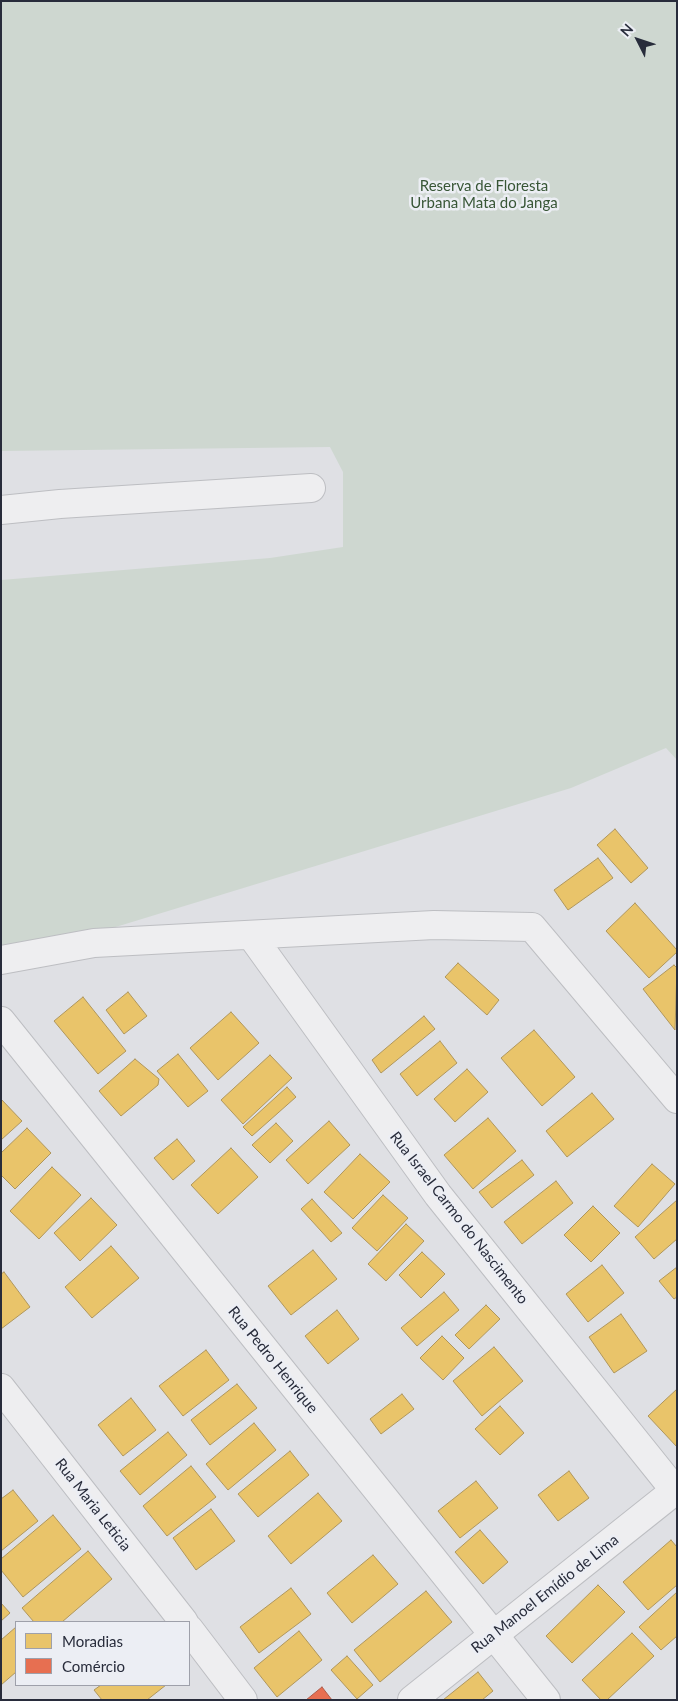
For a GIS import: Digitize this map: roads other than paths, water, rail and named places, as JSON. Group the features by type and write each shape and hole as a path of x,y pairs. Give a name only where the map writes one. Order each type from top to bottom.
{"street":[{"path":"1,510 60,504 311,488"},
{"path":"1,960 94,943 434,925 532,927 677,1099"},
{"name":"Rua Israel Carmo do Nascimento","path":"251,935 438,1195 676,1491"},
{"name":"Rua Pedro Henrique","path":"1,1020 546,1700"},
{"name":"Rua Maria Leticia","path":"1,1388 183,1621"},
{"name":"Rua Manoel Emídio de Lima","path":"412,1700 676,1491"},
{"path":"190,1630 243,1700"}],"park label":[{"name":"Reserva de Floresta Urbana Mata do Janga","path":"484,194"}]}
